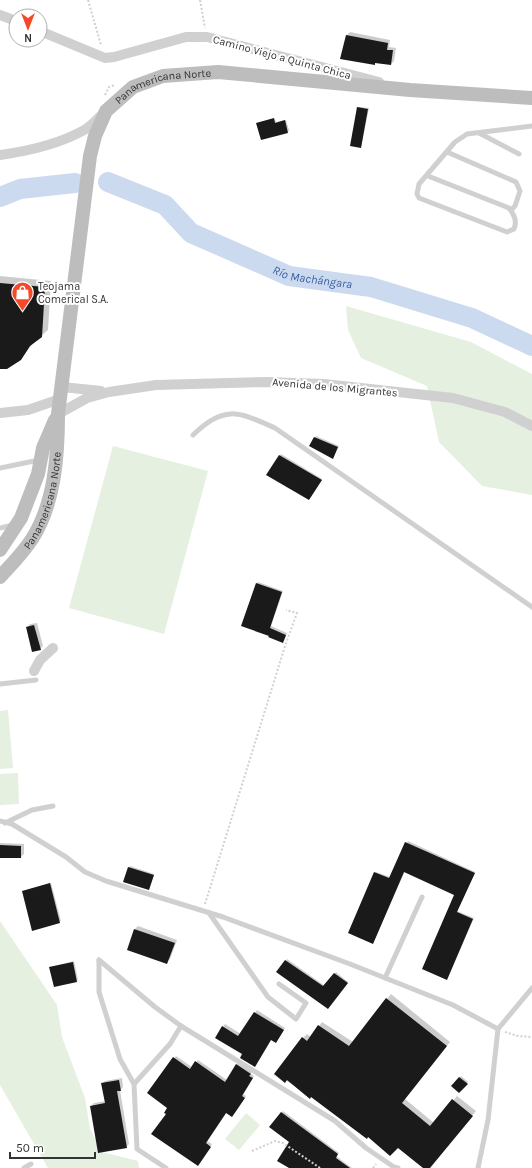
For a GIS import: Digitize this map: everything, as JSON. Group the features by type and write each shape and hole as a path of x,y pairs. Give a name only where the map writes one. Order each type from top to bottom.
{"main road":[{"name":"Panamericana Norte","path":"0,577 32,538 41,521 49,497 58,451 58,414 90,156 95,136 106,111 133,87 163,76 218,72 410,90 532,98"},
{"name":"Panamericana Norte","path":"0,550 38,474 43,448 58,414"}],"street":[{"path":"48,34 105,58"},
{"name":"Camino Viejo a Quinta Chica","path":"105,58 114,57 186,37 207,37 410,90"},
{"path":"0,155 23,152 55,143 87,129 106,111"},
{"name":"Avenida de los Migrantes","path":"109,392 156,385 267,382 324,384 454,398 506,412 532,426"},
{"path":"0,413 28,410 61,393 109,392"},
{"path":"58,414 87,398 109,392"},
{"path":"35,676 40,660 52,648"}],"lane":[{"path":"428,176 511,210 516,223 514,229 507,232 419,198 417,194 419,184 428,176 455,142 467,134 532,126"},
{"path":"478,132 519,154"},
{"path":"447,152 516,182 520,190 515,206 511,210"},
{"path":"193,435 211,420 236,413 245,414 275,428 532,607"},
{"path":"0,468 40,460"},
{"path":"0,528 13,525"},
{"path":"0,540 13,525"},
{"path":"0,684 35,676"},
{"path":"3,822 32,810 53,806"},
{"path":"3,822 12,824 66,857 85,872 106,881 206,912 385,978 453,1005 498,1029"},
{"path":"385,978 422,897"},
{"path":"206,912 224,932 268,997 296,1018 306,1003 279,984"},
{"path":"166,1168 137,1149 134,1084 120,1059 99,992 99,960 155,1007 181,1026 334,1121 366,1148 394,1167 398,1168"},
{"path":"478,1168 488,1120 498,1029 532,988"},
{"path":"134,1084 170,1044 181,1026"},
{"path":"24,1168 31,1164"}],"path":[{"path":"88,0 105,58"},
{"path":"200,0 207,37"},
{"path":"206,912 285,646 297,614 286,610"},
{"path":"498,1029 518,1036 532,1038"},
{"path":"252,1151 275,1141 283,1142 320,1168"}],"green space":[{"path":"346,306 471,342 532,374 532,495 482,486 439,442 427,386 361,358 348,330"},
{"path":"113,446 208,471 164,634 69,608"},
{"path":"8,710 13,768 0,769 0,711"},
{"path":"18,773 19,804 0,805 0,774"},
{"path":"0,921 57,1005 62,1037 85,1098 90,1129 102,1152 138,1161 139,1168 48,1168 0,1085"},
{"path":"246,1113 260,1125 239,1150 225,1139"}],"building":[{"path":"346,35 388,43 387,50 393,50 391,65 375,63 375,65 340,59"},
{"path":"357,107 368,109 361,148 350,146"},
{"path":"274,118 275,123 285,120 288,133 261,140 256,123"},
{"name":"Teojama Comerical S.A.","path":"0,283 45,287 42,337 30,346 21,360 7,369 0,369"},
{"path":"314,437 338,447 333,459 309,446"},
{"path":"279,455 322,480 309,500 266,475"},
{"path":"256,583 282,592 270,628 286,635 283,643 268,637 269,636 241,626"},
{"path":"34,625 41,650 32,652 26,627"},
{"path":"405,842 475,873 457,912 473,919 447,980 422,969 454,895 404,872 373,944 348,933 374,872 389,878"},
{"path":"0,845 21,846 21,858 0,858"},
{"path":"128,867 154,875 149,890 123,882"},
{"path":"50,883 60,923 32,931 22,891"},
{"path":"134,929 175,943 167,964 127,950"},
{"path":"285,960 323,986 334,973 348,983 328,1009 276,972"},
{"path":"73,962 77,982 54,987 49,967"},
{"path":"386,998 447,1046 402,1103 430,1126 452,1099 473,1116 430,1168 423,1168 398,1148 390,1156 368,1137 367,1139 311,1097 310,1099 287,1080 285,1083 274,1074 302,1037 307,1041 318,1025 349,1046"},
{"path":"254,1012 284,1030 276,1043 271,1040 255,1067 240,1058 242,1054 215,1038 222,1026 238,1036"},
{"path":"173,1057 190,1069 195,1061 225,1082 236,1064 251,1074 249,1076 253,1078 242,1096 245,1098 232,1117 226,1113 206,1143 211,1147 198,1166 151,1134 166,1114 164,1113 167,1108 147,1093"},
{"path":"459,1077 468,1084 459,1093 451,1086"},
{"path":"119,1080 121,1091 117,1091 127,1148 98,1153 90,1106 105,1103 101,1083"},
{"path":"281,1112 338,1154 336,1158 350,1168 289,1168 277,1161 289,1142 269,1127"}],"waterway":[{"name":"Río Machángara","path":"108,182 165,205 191,233 289,276 371,287 472,318 532,346"},
{"name":"Río Machángara","path":"0,197 20,189 75,183"}],"place":[{"name":"Teojama Comerical S.A.","path":"22,312"}]}
